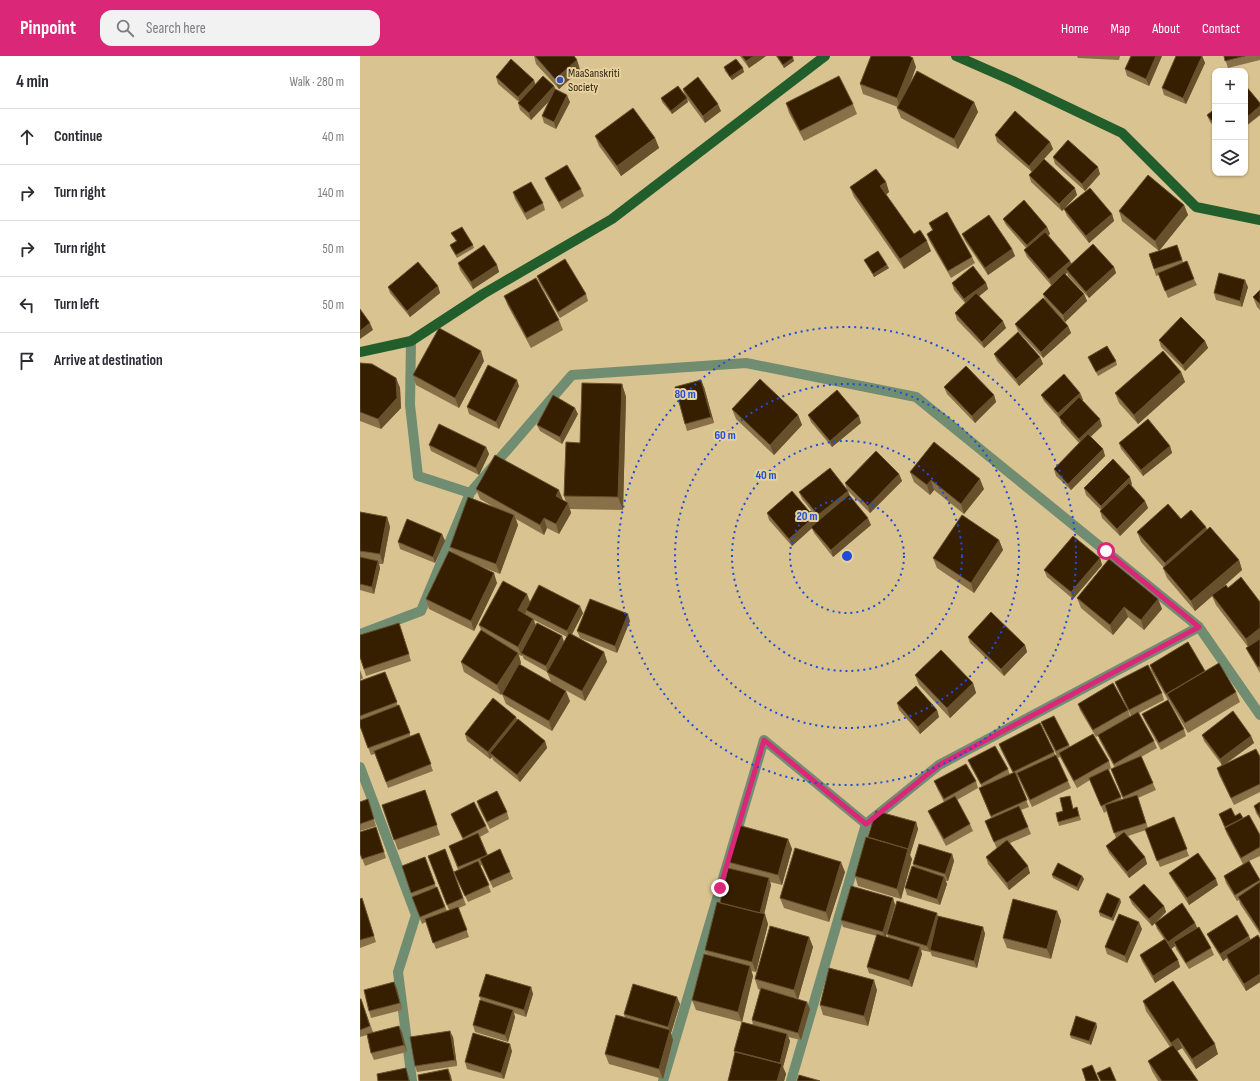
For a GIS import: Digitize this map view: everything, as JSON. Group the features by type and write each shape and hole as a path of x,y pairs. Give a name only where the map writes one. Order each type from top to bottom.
{"main road":[{"path":"360,352 411,341 483,294 612,219 825,56"},
{"path":"956,56 1013,81 1122,133 1196,207 1260,220"}],"street":[{"path":"411,341 410,404 418,476 470,493"},
{"path":"360,634 421,611 470,493 572,375 746,363 916,397 1199,627 1260,715"},
{"path":"791,1081 866,824 939,765 1199,627"},
{"path":"663,1081 764,740 866,824"},
{"path":"360,767 362,778 416,915 398,972 412,1081"}],"building":[{"path":"535,56 574,56 577,60 555,79"},
{"path":"742,56 754,56 746,61"},
{"path":"777,56 792,56 793,58 783,65"},
{"path":"871,56 909,56 913,58 897,98 860,84"},
{"path":"1131,56 1156,56 1146,79 1125,69"},
{"path":"1176,56 1202,56 1183,98 1162,88"},
{"path":"1224,56 1245,56 1225,61"},
{"path":"511,59 534,80 518,97 496,77"},
{"path":"736,59 743,68 730,77 724,67"},
{"path":"917,71 974,102 954,139 897,108"},
{"path":"543,76 554,86 529,113 518,103"},
{"path":"839,76 853,104 800,131 786,103"},
{"path":"698,77 718,104 703,116 683,89"},
{"path":"678,86 687,98 671,111 661,98"},
{"path":"555,89 567,95 554,122 542,116"},
{"path":"1248,89 1260,103 1260,106 1248,116"},
{"path":"633,108 655,138 617,166 595,136"},
{"path":"1015,111 1050,142 1029,166 995,135"},
{"path":"1212,111 1212,121 1207,115"},
{"path":"1068,140 1098,167 1082,184 1053,157"},
{"path":"1044,159 1075,188 1059,204 1029,175"},
{"path":"567,165 581,189 559,202 545,178"},
{"path":"876,169 886,182 880,186 914,234 920,230 927,241 900,259 850,187"},
{"path":"1148,175 1184,205 1155,241 1119,211"},
{"path":"531,182 543,203 525,213 513,192"},
{"path":"1090,188 1112,214 1086,236 1064,209"},
{"path":"1024,200 1047,227 1027,245 1003,219"},
{"path":"947,212 972,257 948,271 927,234 933,230 929,223"},
{"path":"989,215 1012,249 985,268 962,234"},
{"path":"462,227 473,245 456,255 450,245 457,241 451,233"},
{"path":"1045,232 1070,261 1049,279 1024,250"},
{"path":"1093,244 1114,267 1086,292 1066,269"},
{"path":"484,245 497,265 471,282 458,263"},
{"path":"1177,245 1182,260 1154,269 1149,254"},
{"path":"878,251 887,265 873,274 864,260"},
{"path":"565,259 586,294 558,312 537,276"},
{"path":"1187,261 1194,279 1165,291 1158,273"},
{"path":"418,262 438,286 407,311 388,287"},
{"path":"973,266 986,283 964,299 952,283"},
{"path":"1064,273 1084,294 1063,315 1043,294"},
{"path":"1219,273 1245,280 1240,301 1214,293"},
{"path":"536,278 559,320 527,338 504,296"},
{"path":"1260,290 1260,304 1253,297"},
{"path":"976,293 1003,321 982,342 955,313"},
{"path":"1043,298 1068,326 1041,352 1015,324"},
{"path":"360,309 370,323 360,331"},
{"path":"1181,317 1205,341 1183,365 1159,340"},
{"path":"439,328 481,351 455,398 413,375"},
{"path":"1018,332 1040,357 1016,379 994,354"},
{"path":"1107,346 1116,361 1096,372 1088,357"},
{"path":"1163,351 1181,372 1134,415 1115,393"},
{"path":"360,363 372,364 396,378 397,398 378,419 360,412"},
{"path":"488,365 517,380 496,422 467,407"},
{"path":"966,366 994,395 972,416 944,387"},
{"path":"1064,374 1080,393 1058,413 1041,395"},
{"path":"760,379 798,415 770,445 732,409"},
{"path":"701,380 711,417 685,424 675,387"},
{"path":"582,383 622,384 618,497 564,496 566,442 580,443"},
{"path":"837,390 859,416 830,441 808,415"},
{"path":"553,395 575,408 560,437 537,425"},
{"path":"1079,397 1100,419 1079,439 1059,417"},
{"path":"1148,419 1170,446 1141,470 1119,443"},
{"path":"439,424 486,447 476,468 429,445"},
{"path":"1088,434 1103,449 1068,484 1054,469"},
{"path":"934,442 980,479 961,504 931,480 927,485 910,472"},
{"path":"876,451 899,474 868,506 845,483"},
{"path":"495,455 559,490 556,496 568,503 556,524 544,518 540,525 476,489"},
{"path":"1113,459 1130,477 1101,506 1084,488"},
{"path":"830,468 848,491 818,515 799,492"},
{"path":"1129,483 1145,501 1117,529 1100,511"},
{"path":"792,491 814,517 789,539 767,513"},
{"path":"849,495 868,518 831,550 811,527"},
{"path":"468,497 514,515 496,564 450,547"},
{"path":"1168,504 1181,519 1191,510 1206,527 1165,563 1137,532"},
{"path":"360,512 387,517 380,554 360,551"},
{"path":"962,515 999,540 971,583 933,558"},
{"path":"407,519 442,534 433,557 398,542"},
{"path":"1210,527 1239,560 1191,601 1163,568"},
{"path":"1073,536 1100,558 1071,592 1044,570"},
{"path":"449,551 494,573 471,621 426,599"},
{"path":"360,557 378,561 372,587 360,584"},
{"path":"1109,559 1158,599 1141,620 1124,607 1110,625 1077,598"},
{"path":"1241,577 1260,602 1260,628 1246,639 1212,595 1226,585 1228,588"},
{"path":"503,581 527,594 518,610 533,619 518,647 479,625"},
{"path":"539,585 580,606 567,631 526,610"},
{"path":"590,599 628,614 615,646 577,631"},
{"path":"991,612 1025,645 1001,669 968,637"},
{"path":"399,623 409,654 364,669 360,657 360,635"},
{"path":"537,623 562,636 546,666 521,653"},
{"path":"481,630 518,653 497,685 461,662"},
{"path":"569,633 604,652 582,691 547,672"},
{"path":"1260,639 1260,666 1258,667 1246,648"},
{"path":"1188,642 1205,671 1166,694 1150,665"},
{"path":"941,650 973,683 947,708 915,675"},
{"path":"1219,663 1236,692 1185,723 1167,694"},
{"path":"519,664 566,691 549,721 502,694"},
{"path":"1148,665 1162,693 1129,710 1115,682"},
{"path":"385,672 397,702 360,716 360,681"},
{"path":"1113,683 1128,710 1093,730 1078,704"},
{"path":"916,686 937,710 918,727 897,703"},
{"path":"493,698 516,717 488,752 465,734"},
{"path":"1168,700 1184,729 1159,743 1142,714"},
{"path":"399,705 410,733 368,748 360,726 360,720"},
{"path":"1233,711 1251,736 1220,759 1202,735"},
{"path":"1138,712 1154,741 1114,764 1098,735"},
{"path":"1054,716 1069,745 1056,751 1041,722"},
{"path":"518,719 545,741 517,775 490,753"},
{"path":"1040,723 1054,752 1013,772 999,744"},
{"path":"419,733 431,764 386,782 374,751"},
{"path":"1093,734 1109,761 1074,781 1059,753"},
{"path":"995,746 1008,769 981,784 968,760"},
{"path":"1256,749 1260,757 1260,784 1231,798 1217,768"},
{"path":"1056,755 1068,781 1030,800 1017,773"},
{"path":"1141,756 1153,783 1123,797 1111,769"},
{"path":"966,764 976,781 944,799 934,781"},
{"path":"1108,769 1121,797 1101,806 1089,778"},
{"path":"1015,772 1027,800 991,816 979,788"},
{"path":"425,790 437,825 394,840 382,805"},
{"path":"497,791 507,812 487,822 477,801"},
{"path":"1137,795 1146,823 1114,833 1105,805"},
{"path":"955,796 970,824 944,839 928,811"},
{"path":"1070,796 1073,809 1077,807 1079,816 1058,822 1056,813 1063,811 1060,798"},
{"path":"368,799 374,819 360,824 360,802"},
{"path":"474,802 486,826 463,838 451,814"},
{"path":"1260,802 1260,817 1254,806"},
{"path":"1019,806 1028,827 994,842 985,821"},
{"path":"1231,808 1235,816 1240,813 1243,818 1225,827 1219,814"},
{"path":"876,811 916,822 908,849 868,837"},
{"path":"1249,815 1260,835 1260,847 1241,858 1225,828"},
{"path":"1174,817 1187,849 1157,861 1145,829"},
{"path":"738,825 788,839 778,875 728,862"},
{"path":"376,827 384,852 362,859 360,853 360,832"},
{"path":"1124,832 1145,857 1127,872 1106,846"},
{"path":"478,833 487,855 458,867 449,846"},
{"path":"866,837 908,849 897,889 855,876"},
{"path":"1007,840 1028,866 1007,883 986,857"},
{"path":"919,844 952,854 945,874 913,864"},
{"path":"795,848 841,862 826,912 780,898"},
{"path":"445,849 463,898 447,905 428,856"},
{"path":"500,849 510,872 490,881 480,859"},
{"path":"1198,853 1216,879 1187,898 1169,873"},
{"path":"425,857 435,884 411,893 402,866"},
{"path":"478,861 489,885 465,896 454,872"},
{"path":"1249,861 1260,880 1235,895 1224,876"},
{"path":"1058,863 1082,876 1077,887 1052,875"},
{"path":"912,866 944,877 937,899 905,888"},
{"path":"728,868 769,878 760,913 720,903"},
{"path":"1260,882 1260,931 1238,897"},
{"path":"1144,884 1164,906 1149,919 1129,897"},
{"path":"851,886 893,898 883,932 841,920"},
{"path":"437,887 445,907 420,917 412,897"},
{"path":"1107,893 1120,899 1112,918 1099,912"},
{"path":"362,898 374,936 360,940 360,899"},
{"path":"1013,899 1057,911 1047,949 1003,938"},
{"path":"897,901 937,913 927,946 887,934"},
{"path":"717,902 765,914 752,962 705,950"},
{"path":"1182,903 1195,923 1168,942 1155,923"},
{"path":"458,907 467,930 433,943 425,919"},
{"path":"1119,914 1139,922 1125,956 1105,947"},
{"path":"1237,915 1249,936 1220,954 1207,934"},
{"path":"938,916 983,927 974,961 930,950"},
{"path":"770,926 809,937 794,990 755,979"},
{"path":"1199,927 1211,948 1186,963 1174,942"},
{"path":"877,934 920,947 909,980 867,967"},
{"path":"1258,935 1260,939 1260,974 1244,984 1226,955"},
{"path":"1165,939 1178,960 1153,976 1140,955"},
{"path":"704,954 750,966 738,1012 692,1000"},
{"path":"829,968 874,980 864,1016 820,1005"},
{"path":"486,974 531,987 524,1010 479,996"},
{"path":"1173,981 1215,1044 1192,1059 1178,1038 1171,1043 1143,1001"},
{"path":"394,982 400,1003 369,1011 364,990"},
{"path":"633,984 677,997 668,1027 624,1014"},
{"path":"761,988 807,1002 798,1033 752,1020"},
{"path":"360,999 370,1026 360,1030"},
{"path":"480,1000 513,1010 505,1035 473,1025"},
{"path":"616,1015 670,1030 659,1069 605,1054"},
{"path":"1076,1016 1096,1023 1089,1041 1070,1035"},
{"path":"742,1022 787,1034 780,1063 734,1051"},
{"path":"399,1026 404,1045 371,1053 367,1034"},
{"path":"450,1031 455,1060 415,1066 410,1037"},
{"path":"473,1033 510,1044 501,1073 465,1062"},
{"path":"1173,1045 1198,1081 1162,1081 1148,1061"},
{"path":"735,1052 782,1064 777,1081 728,1081"},
{"path":"1092,1065 1099,1081 1086,1081 1082,1069"},
{"path":"1110,1067 1116,1081 1101,1081 1097,1073"},
{"path":"406,1068 409,1081 378,1081 377,1074"},
{"path":"448,1069 451,1081 419,1081 418,1075"},
{"path":"799,1075 820,1081 797,1081"}],"place":[{"name":"MaaSanskriti Society","path":"560,80"}],"route":[{"path":"720,888 764,740 866,824 939,765 1199,627 1106,551"}]}
